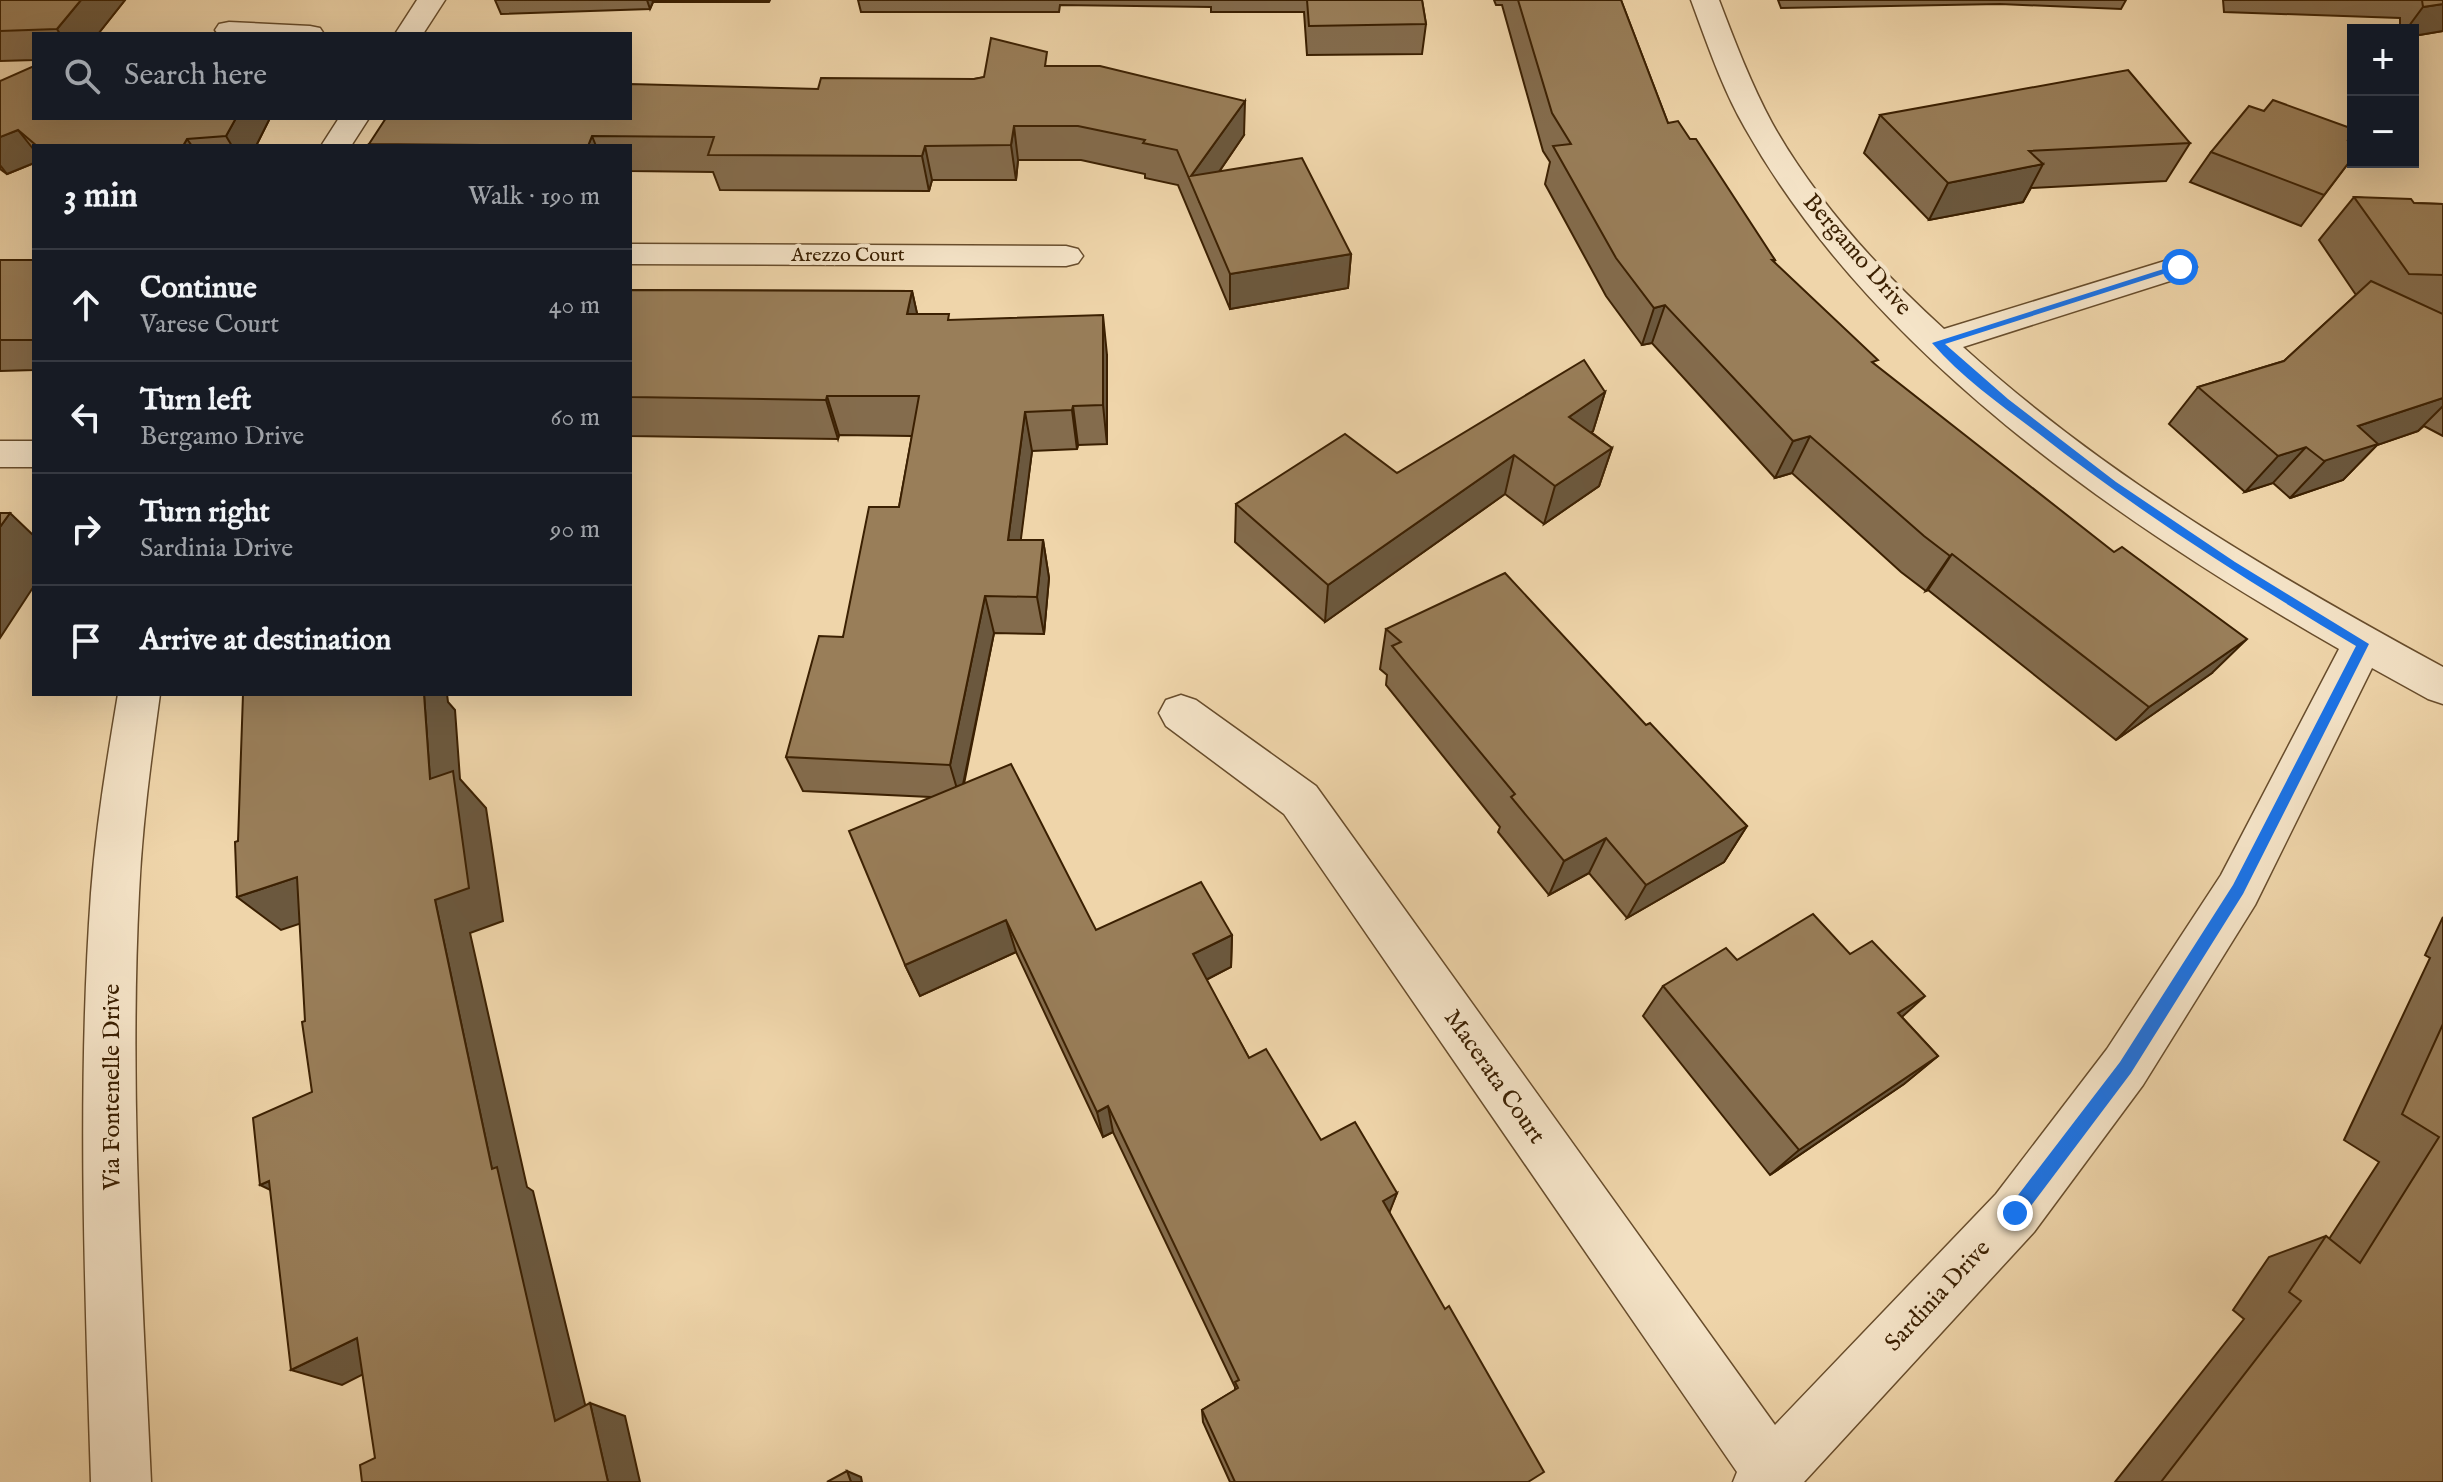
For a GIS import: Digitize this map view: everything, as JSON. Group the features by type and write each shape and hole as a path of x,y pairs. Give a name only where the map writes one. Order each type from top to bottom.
{"street":[{"path":"410,32 431,0"},
{"name":"Bergamo Drive","path":"1705,0 1740,88 1809,204 1866,272 1937,343 2004,401 2112,485 2231,565 2363,644 2443,687"},
{"path":"229,30 270,32"},
{"path":"337,144 353,120"},
{"name":"Arezzo Court","path":"632,254 1066,256"},
{"path":"1937,343 2180,267"},
{"path":"0,454 32,454"},
{"name":"Sardinia Drive","path":"1768,1478 2015,1213 2125,1067 2238,890 2363,644"},
{"name":"Via Fontenelle Drive","path":"121,1482 107,1061 119,840 139,696"},
{"name":"Macerata Court","path":"1181,713 1300,800 1768,1478"}],"building":[{"path":"0,0 81,0 57,29 0,31"},
{"path":"1307,0 1422,0 1426,24 1309,26"},
{"path":"1518,0 1621,0 1668,123 1678,121 1690,139 1696,139 1775,260 1772,260 1878,360 1872,362 2114,552 2122,547 2247,639 2149,707 1952,554 1950,556 1924,536 1810,436 1793,441 1665,305 1654,308 1616,258 1553,146 1571,144 1552,113"},
{"path":"2422,0 2443,0 2443,4 2423,7"},
{"path":"991,38 1047,52 1045,66 1100,66 1245,101 1191,176 1302,158 1351,254 1230,274 1177,150 1078,126 1014,126 1011,145 925,146 922,156 708,155 714,137 592,136 589,144 369,144 385,120 632,120 632,84 818,89 821,78 984,77"},
{"path":"32,67 32,120 235,120 226,136 187,139 184,144 35,144 18,130 0,137 0,81"},
{"path":"2128,70 2190,143 2029,151 2043,164 1948,183 1880,115"},
{"path":"2273,100 2347,127 2347,165 2324,195 2211,152 2249,106 2264,111"},
{"path":"2354,197 2411,199 2414,203 2443,204 2443,275 2409,274"},
{"path":"0,260 32,260 32,340 0,340"},
{"path":"2371,281 2443,314 2443,398 2358,426 2378,444 2324,461 2306,447 2278,456 2198,387 2284,361"},
{"path":"632,290 912,291 907,314 949,314 948,320 1103,315 1103,405 1025,412 1008,540 1043,540 1037,597 985,596 950,765 786,757 819,636 843,637 869,507 899,507 919,396 827,396 826,400 632,397"},
{"path":"1584,360 1605,392 1569,417 1612,448 1555,486 1514,455 1328,585 1236,504 1345,434 1397,473"},
{"path":"0,513 10,513 0,527"},
{"path":"1505,573 1646,725 1650,723 1747,826 1646,885 1606,838 1564,861 1511,797 1515,794 1392,646 1401,642 1386,629"},
{"path":"243,696 424,696 430,779 453,771 469,888 435,900 492,1169 497,1167 555,1421 590,1403 608,1482 362,1482 360,1465 375,1458 357,1338 291,1370 269,1181 260,1185 253,1118 312,1092 302,1022 305,1021 297,877 237,897 235,842 238,841"},
{"path":"1011,764 1096,930 1201,882 1232,935 1193,954 1249,1058 1266,1049 1321,1140 1355,1122 1397,1193 1383,1201 1445,1309 1449,1306 1544,1472 1528,1482 1235,1482 1202,1410 1238,1388 1235,1382 1239,1380 1108,1106 1097,1112 1006,920 905,965 849,831"},
{"path":"1813,914 1850,954 1872,941 1925,996 1898,1013 1938,1056 1799,1150 1663,986 1726,948 1737,960"},
{"path":"2443,1024 2443,1482 2161,1482 2301,1301 2289,1292 2326,1236 2360,1263 2439,1137 2402,1114"},
{"path":"847,1471 851,1482 827,1482"}],"route":[{"path":"2015,1213 2125,1067 2238,890 2363,644 2231,565 2112,485 2004,401 1937,343 2180,267"}]}
